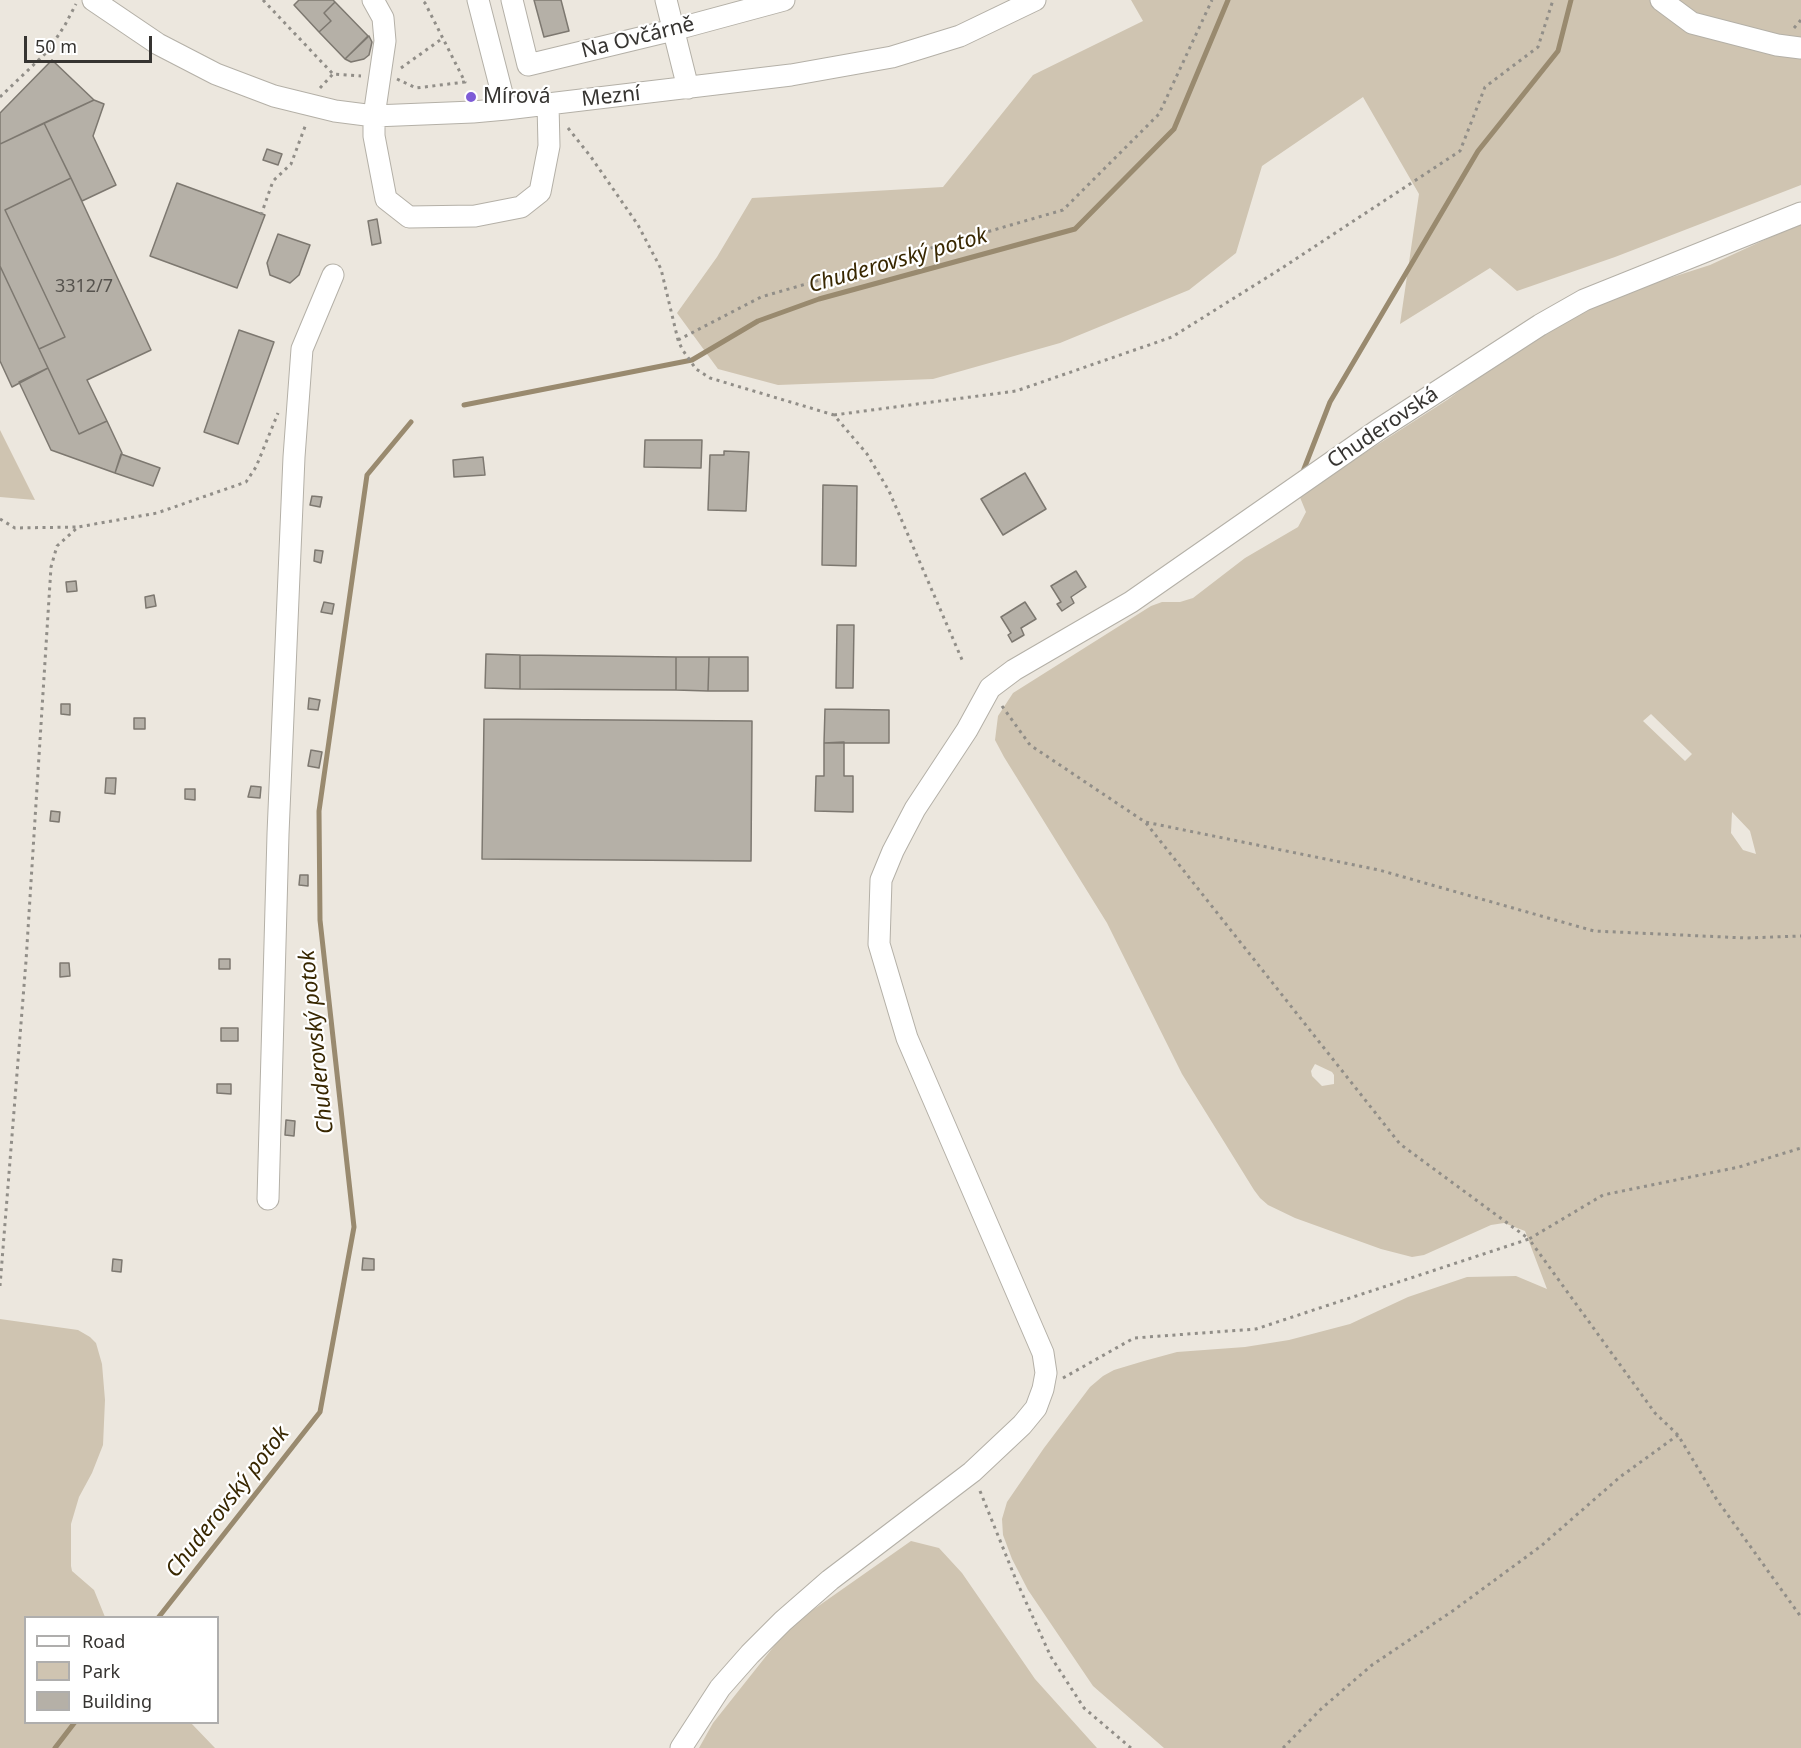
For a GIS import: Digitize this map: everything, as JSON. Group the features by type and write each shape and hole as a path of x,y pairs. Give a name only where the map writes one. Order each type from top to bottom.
{"street":[{"name":"Mezní","path":"93,0 158,44 216,74 274,96 335,111 374,116 506,109 791,75 892,57 960,36 1035,0"},
{"path":"373,0 383,18 385,40 384,77 374,116 374,136 386,199 409,217 475,216 521,207 540,192 549,146 548,104"},
{"path":"478,0 506,109"},
{"name":"Na Ovčárně","path":"512,0 528,65 784,0"},
{"path":"666,0 688,88"},
{"path":"1661,0 1692,23 1777,45 1801,48"},
{"name":"Chuderovská","path":"990,688 1014,670 1131,602 1378,430 1584,300 1801,213"},
{"path":"268,1199 278,834 294,457 302,349 333,275"},
{"path":"681,1748 720,1688 783,1621 830,1580 972,1472 1022,1425 1036,1408 1043,1389 1046,1372 1043,1353 907,1038 879,944 881,880 893,850 915,809 967,730 990,688"}],"path":[{"path":"0,97 48,51 65,25 77,0"},
{"path":"263,0 333,74 384,77 416,88 465,82 424,1"},
{"path":"678,340 761,297 1064,210 1159,114 1212,0"},
{"path":"548,104 591,158 638,225 661,268 682,350 696,369 710,378 834,415 1016,391 1172,337 1460,152 1485,87 1538,47 1553,0"},
{"path":"384,77 443,38"},
{"path":"316,93 333,74"},
{"path":"261,215 273,181 291,164 307,126 305,116"},
{"path":"0,519 15,528 78,527 157,513 246,482 256,467 281,403"},
{"path":"834,415 867,454 889,490 963,662"},
{"path":"0,1285 26,961 51,567 57,546 78,527"},
{"path":"990,688 1030,745 1145,822 1400,1144 1529,1239 1655,1413 1678,1435 1717,1500 1801,1617"},
{"path":"1145,822 1380,870 1594,931 1746,938 1801,936"},
{"path":"1043,1389 1134,1338 1256,1329 1529,1239 1604,1195 1739,1167 1801,1148"},
{"path":"1283,1748 1321,1709 1372,1665 1454,1610 1541,1546 1620,1477 1678,1435"},
{"path":"972,1472 1016,1580 1051,1657 1084,1708 1131,1748"}],"green space":[{"path":"1131,0 1801,0 1801,185 1615,257 1517,291 1490,268 1400,324 1419,194 1363,97 1262,166 1236,253 1189,290 1060,343 933,379 778,385 718,369 677,313 717,257 752,198 943,187 1033,75 1143,21"},
{"path":"1801,223 1801,1748 1164,1748 1093,1686 1028,1590 1003,1535 1002,1519 1007,1502 1090,1387 1114,1370 1177,1352 1245,1347 1289,1340 1350,1324 1408,1297 1467,1277 1516,1276 1547,1289 1525,1231 1504,1223 1491,1225 1424,1255 1412,1257 1381,1249 1295,1218 1268,1205 1260,1198 1182,1074 1107,923 1004,757 995,740 998,716 1013,693 1151,606 1162,602 1180,602 1193,598 1245,558 1298,527 1306,512 1299,495 1447,400 1548,326 1657,282 1710,265","holes":["1651,714 1692,754 1685,761 1643,721","1732,812 1750,831 1756,854 1743,850 1731,833","1315,1064 1332,1072 1334,1084 1322,1086 1312,1076 1311,1071"]},
{"path":"0,430 35,500 0,497"},
{"path":"0,1319 78,1330 90,1337 96,1343 102,1364 105,1400 103,1445 79,1497 71,1524 72,1571 94,1590 105,1616 24,1616 24,1724 192,1724 215,1748 0,1748"},
{"path":"911,1541 939,1548 962,1573 1035,1679 1097,1748 699,1748 713,1723 790,1626"}],"building":[{"path":"299,0 333,0 335,2 324,13 331,21 319,32 294,5"},
{"path":"534,0 561,0 569,31 544,37"},
{"path":"335,2 368,36 345,59 319,32 331,21 324,13"},
{"path":"369,36 372,42 369,55 364,59 351,62 345,59"},
{"path":"52,60 94,100 0,144 0,113"},
{"path":"94,100 104,104 93,136 116,185 82,201 44,123"},
{"path":"44,123 71,178 5,210 65,337 39,349 0,266 0,144"},
{"path":"267,149 282,154 278,165 263,160"},
{"path":"71,178 151,350 87,380 107,421 79,434 39,349 65,337 5,210"},
{"path":"177,183 265,215 237,288 150,256"},
{"path":"377,219 381,243 372,245 368,221"},
{"path":"278,234 310,245 299,275 290,283 270,275 267,263"},
{"path":"0,266 48,368 12,387 0,361"},
{"path":"239,330 274,342 238,444 204,432"},
{"path":"48,368 79,434 107,421 122,453 115,473 51,450 19,382"},
{"path":"645,440 702,440 701,468 644,467"},
{"path":"724,451 749,452 746,511 708,510 710,455 724,455"},
{"path":"121,454 160,468 153,486 115,473"},
{"path":"483,457 485,475 454,477 453,460"},
{"path":"1025,473 1046,509 1003,535 981,499"},
{"path":"823,485 857,486 856,566 822,565"},
{"path":"312,496 322,497 320,507 310,505"},
{"path":"315,550 323,551 321,563 314,561"},
{"path":"1076,571 1086,587 1071,597 1074,603 1062,611 1057,604 1061,602 1051,586"},
{"path":"76,581 77,591 67,592 66,582"},
{"path":"154,595 156,606 146,608 145,597"},
{"path":"324,602 334,604 332,614 321,612"},
{"path":"1025,602 1036,619 1021,628 1024,635 1012,642 1008,635 1011,633 1001,617"},
{"path":"837,625 854,625 853,688 836,688"},
{"path":"486,654 520,655 520,689 485,688"},
{"path":"520,655 676,657 676,690 520,689"},
{"path":"676,657 709,657 708,691 676,690"},
{"path":"709,657 748,657 748,691 708,691"},
{"path":"309,698 320,700 318,710 308,709"},
{"path":"61,704 70,704 70,715 61,714"},
{"path":"825,709 889,710 889,743 824,743"},
{"path":"134,718 145,718 145,729 134,729"},
{"path":"484,719 752,721 751,861 482,859"},
{"path":"844,742 844,776 853,776 853,812 815,811 816,776 824,776 824,743"},
{"path":"311,750 322,752 319,768 308,766"},
{"path":"106,778 116,778 115,794 105,793"},
{"path":"251,786 261,787 260,798 248,797"},
{"path":"185,789 195,789 195,800 185,799"},
{"path":"51,811 60,812 59,822 50,821"},
{"path":"300,875 308,875 308,886 299,885"},
{"path":"219,959 230,959 230,969 219,969"},
{"path":"60,963 69,963 70,976 60,977"},
{"path":"221,1028 238,1028 238,1041 221,1041"},
{"path":"217,1084 231,1084 231,1094 217,1093"},
{"path":"286,1120 295,1121 294,1136 285,1135"},
{"path":"363,1258 374,1259 374,1270 362,1270"},
{"path":"113,1259 122,1260 121,1272 112,1271"}],"waterway":[{"name":"Chuderovský potok","path":"464,405 692,360 758,321 819,299 1075,229 1174,129 1228,0"},
{"path":"1302,474 1330,402 1478,151 1558,51 1571,0"},
{"name":"Chuderovský potok","path":"160,1616 320,1412 354,1227 320,920 319,811 367,475 411,422"},
{"name":"Chuderovský potok","path":"55,1748 73,1724"}],"place":[{"name":"Mírová","path":"471,97"}]}
